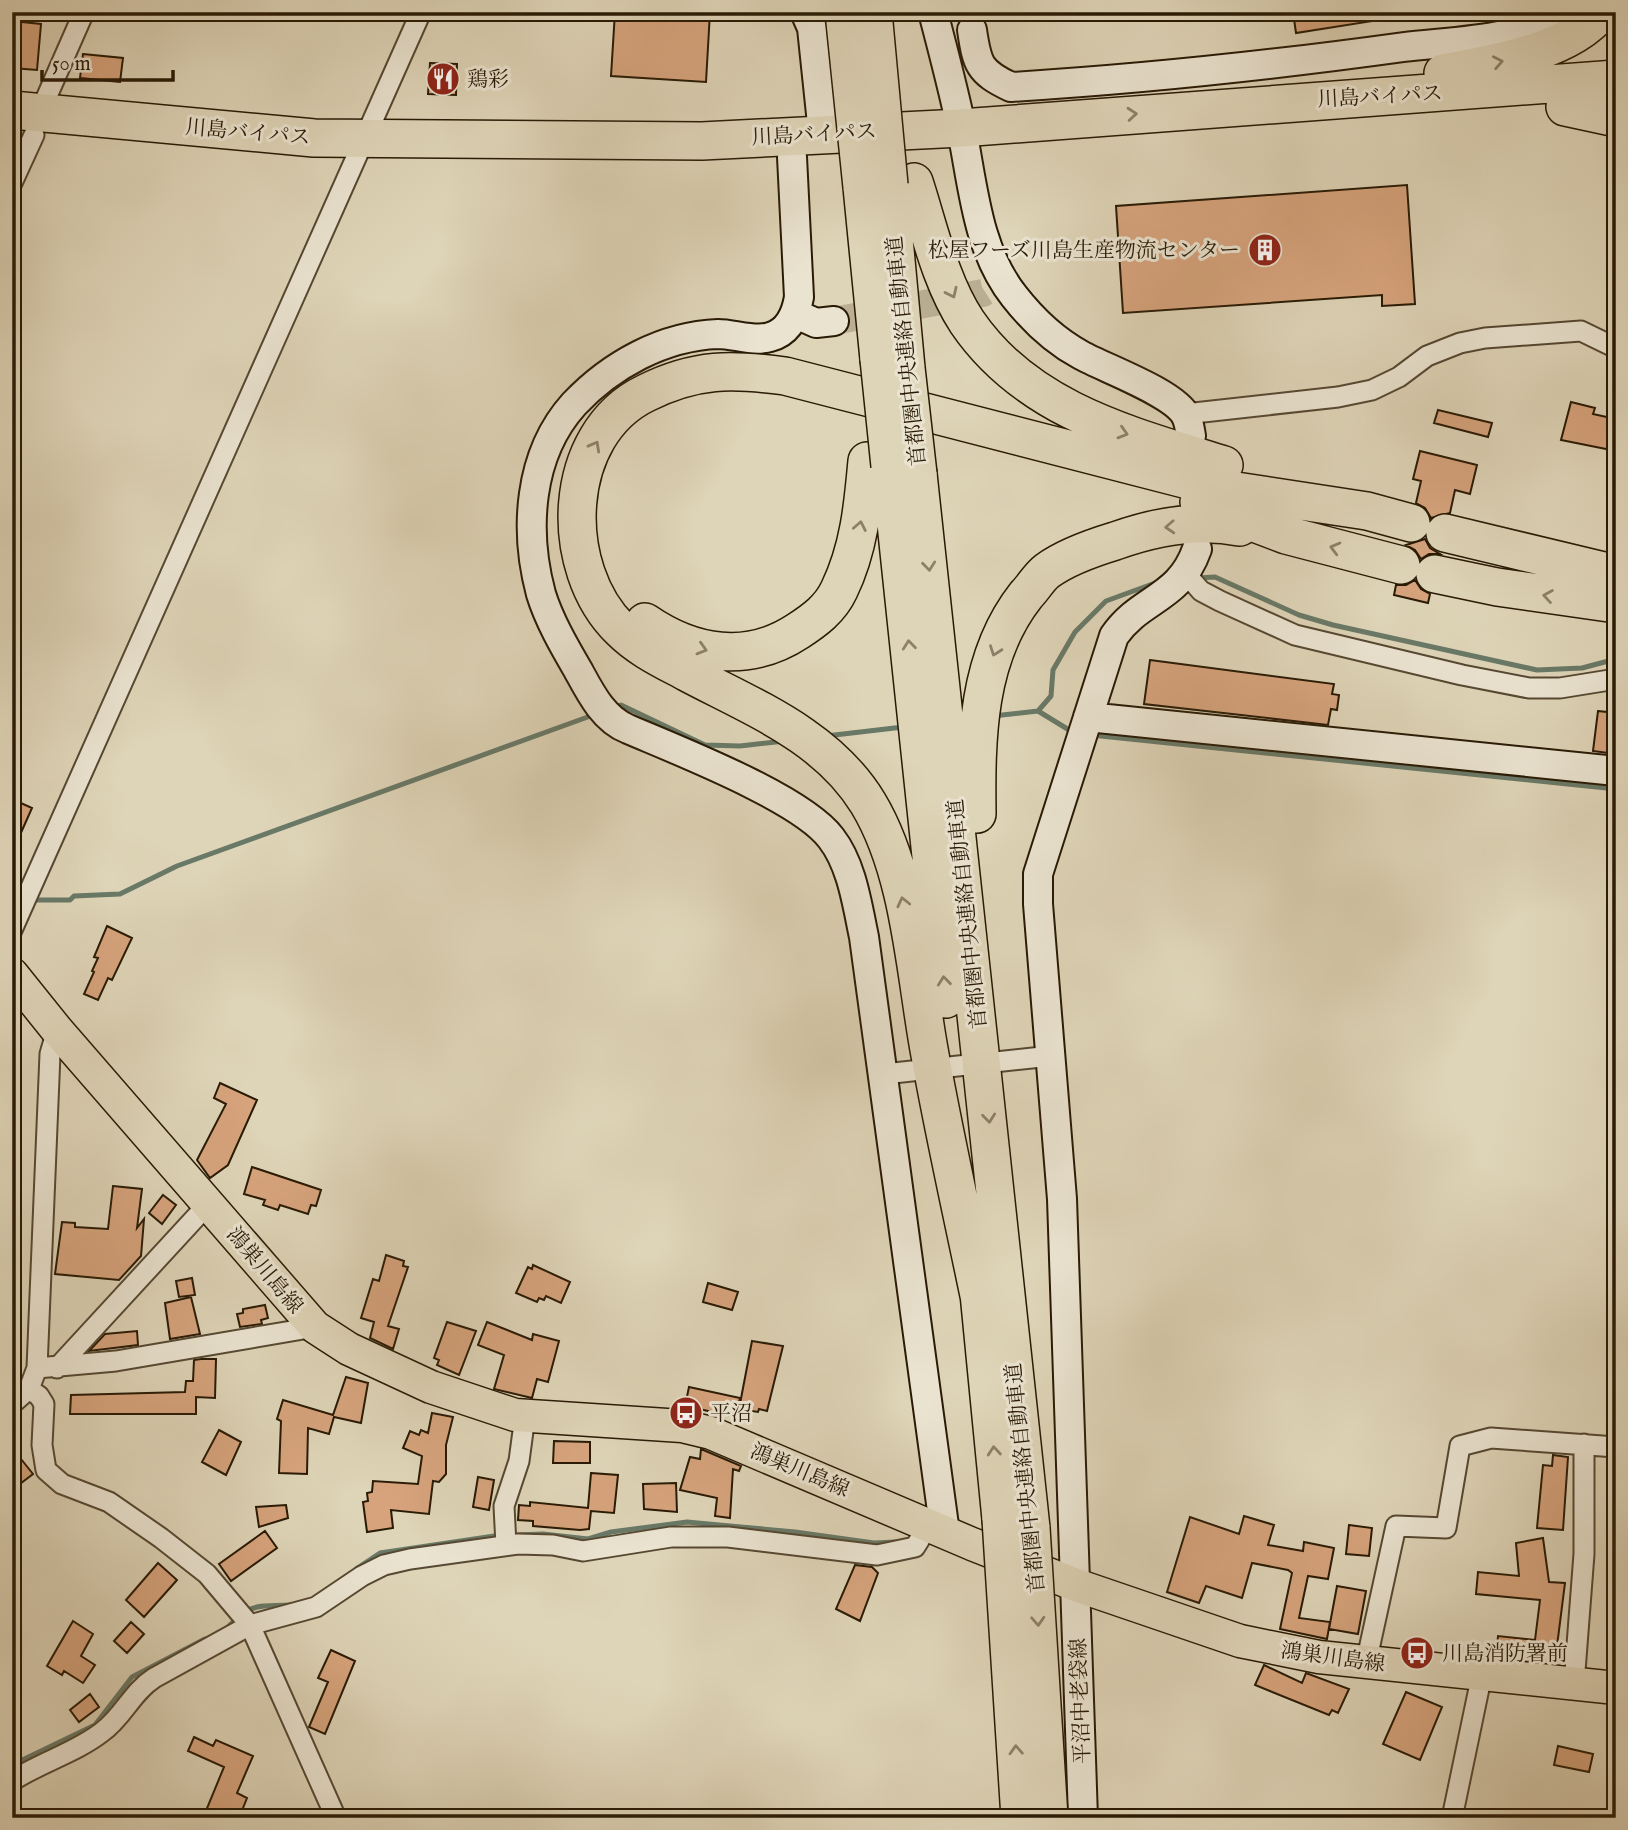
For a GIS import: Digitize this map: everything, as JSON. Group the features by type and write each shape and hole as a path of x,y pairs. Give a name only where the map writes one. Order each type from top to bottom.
{"highway":[{"path":"830,12 877,185 942,269 967,321 992,353 1025,381 1065,408 1104,428 1367,511 1616,574"},
{"name":"首都圏中央連絡自動車道","path":"844,12 877,185"},
{"name":"首都圏中央連絡自動車道","path":"873,12 883,361 892,467 932,723 967,907 956,1066 1016,1524 1048,1818"},
{"path":"877,185 888,12"},
{"path":"1287,102 1510,60 1576,34 1601,12"},
{"name":"川島バイパス","path":"361,150 696,163 792,157 1287,102 1616,79"},
{"name":"川島バイパス","path":"25,122 309,161 361,150 702,141 823,133 963,138 1616,103"},
{"path":"1565,107 1616,118"},
{"path":"883,361 892,467 861,527 838,592 820,617 781,642 742,653 713,652 675,640 646,623 627,606 607,575 597,525 601,490 630,435 655,415 687,398 720,391 777,394 1034,458 1220,507 1286,535"},
{"path":"956,1066 915,950 895,868 868,803 812,741 642,649 619,628 604,609 588,579 577,539 579,487 588,459 601,434 623,410 644,393 695,375 732,369 786,376 1223,489 1367,511"},
{"path":"967,907 978,878 977,765 982,698 995,648 1019,605 1045,572 1091,548 1152,528 1226,524 1286,535 1418,570 1510,590 1616,604"},
{"name":"首都圏中央連絡自動車道","path":"932,723 956,1066 981,1305 1016,1524 1020,1818"}],"main road":[{"name":"鴻巣川島線","path":"12,974 57,1030 315,1327 349,1349 431,1387 525,1416 682,1426 711,1433 1076,1585 1240,1641 1281,1651 1366,1663 1616,1688"}],"street":[{"path":"12,183 25,122 85,12"},
{"path":"12,930 421,12"},
{"path":"805,12 812,28 823,133"},
{"path":"933,12 963,138 973,197 999,283 1046,331 1081,355 1160,395 1188,425 1372,390 1399,377 1427,356 1460,343 1485,338 1581,331 1616,348"},
{"path":"972,30 979,66 989,77 1011,87 1233,70 1530,30 1563,12"},
{"path":"12,1781 38,1764 86,1744 105,1730 140,1686 250,1625 287,1618 316,1607 384,1565 505,1539 583,1552 671,1537 728,1537 877,1555 915,1547 937,1529 884,1074 856,899 845,863 832,839 818,823 797,808 699,760 618,725 597,703 566,649 542,596 532,554 532,494 549,443 573,406 607,374 640,354 675,341 715,334 770,337 786,329 796,314 799,297 792,157"},
{"path":"796,314 816,323 834,321"},
{"path":"1185,572 1201,591 1312,640 1529,688 1560,688 1616,679"},
{"name":"平沼中老袋線","path":"1083,1818 1062,1199 1038,904 1038,874 1114,636 1123,623 1185,572"},
{"path":"1085,729 1616,771"},
{"path":"12,1404 29,1389 37,1368 50,1054 57,1030"},
{"path":"884,1074 1051,1056"},
{"path":"57,1368 209,1203"},
{"path":"37,1368 57,1368 198,1349 315,1327"},
{"path":"29,1389 39,1395 44,1405 42,1445 46,1470 62,1484 109,1502 161,1538 207,1574 250,1625 336,1818"},
{"path":"505,1539 504,1506 519,1461 525,1416"},
{"path":"1366,1663 1396,1526 1446,1528 1460,1446 1491,1438 1616,1447"},
{"path":"1574,1684 1584,1554 1584,1444"},
{"path":"1452,1818 1482,1674"}],"building":[{"path":"615,12 710,12 706,82 611,76"},
{"path":"1293,12 1379,12 1379,20 1296,33"},
{"path":"12,21 41,24 37,70 12,68"},
{"path":"83,54 123,58 120,82 80,78"},
{"name":"鶏彩","path":"430,63 457,64 456,95 428,94"},
{"name":"松屋フーズ川島生産物流センター","path":"1407,185 1415,304 1382,306 1382,295 1123,313 1116,206"},
{"path":"1571,402 1595,408 1593,414 1616,419 1616,451 1561,440"},
{"path":"1438,410 1492,423 1488,437 1434,423"},
{"path":"1420,451 1477,465 1470,494 1455,490 1450,513 1431,518 1425,508 1416,503 1421,481 1413,479"},
{"path":"1425,539 1430,548 1440,554 1429,554 1421,559 1415,550 1406,545"},
{"path":"1415,580 1421,589 1430,594 1428,603 1394,595 1396,585 1406,585"},
{"path":"1150,660 1334,684 1332,694 1339,695 1337,710 1331,709 1328,725 1144,704"},
{"path":"1598,711 1616,713 1616,754 1593,751"},
{"path":"12,799 32,808 12,853"},
{"path":"107,926 132,938 112,980 108,978 98,1000 84,994 94,972 92,971 98,958 94,957"},
{"path":"220,1083 257,1100 228,1165 210,1178 197,1160 226,1104 214,1098"},
{"path":"252,1167 321,1190 316,1206 311,1205 308,1214 280,1205 278,1210 263,1205 265,1200 244,1194"},
{"path":"113,1186 142,1189 137,1228 144,1219 141,1256 119,1280 55,1274 62,1222 75,1223 75,1227 108,1229"},
{"path":"163,1195 176,1205 162,1224 149,1213"},
{"path":"386,1255 404,1261 403,1266 408,1267 388,1326 399,1329 393,1349 370,1338 374,1322 361,1318 373,1279 379,1281"},
{"path":"533,1265 570,1282 561,1303 546,1296 544,1300 539,1298 537,1302 516,1293 528,1267 532,1269"},
{"path":"192,1278 195,1295 179,1297 176,1281"},
{"path":"708,1283 738,1292 732,1310 703,1302"},
{"path":"191,1297 200,1334 170,1339 165,1303"},
{"path":"265,1305 268,1318 261,1320 262,1324 240,1327 237,1314 243,1313 243,1309"},
{"path":"447,1322 476,1331 459,1375 437,1365 439,1360 434,1358"},
{"path":"487,1322 532,1340 533,1334 559,1341 548,1382 537,1379 532,1398 494,1389 504,1355 478,1345"},
{"path":"137,1331 138,1345 89,1351 105,1334"},
{"path":"752,1341 783,1346 767,1411 739,1409"},
{"path":"216,1359 215,1398 196,1397 196,1414 70,1414 71,1395 185,1392 186,1381 193,1381 194,1360"},
{"path":"346,1377 368,1383 361,1423 334,1417 329,1434 308,1428 307,1474 279,1473 281,1421 277,1419 283,1400 333,1415"},
{"path":"689,1387 740,1398 736,1417 685,1406"},
{"path":"432,1413 453,1417 446,1445 446,1474 439,1482 433,1481 429,1514 391,1510 393,1528 367,1532 363,1502 368,1501 367,1493 372,1492 373,1481 418,1484 422,1456 403,1448 410,1431 419,1435 421,1430 428,1433"},
{"path":"219,1430 241,1442 226,1475 202,1462"},
{"path":"554,1441 590,1442 590,1463 553,1463"},
{"path":"701,1449 741,1466 739,1471 733,1469 730,1518 715,1516 717,1498 680,1490 690,1457 700,1459"},
{"path":"1553,1455 1568,1457 1563,1530 1537,1528 1543,1465 1552,1466"},
{"path":"21,1459 33,1474 12,1490 12,1466"},
{"path":"591,1473 618,1475 614,1513 591,1511 589,1529 580,1530 533,1526 533,1521 518,1520 519,1505 530,1506 530,1502 588,1508"},
{"path":"478,1477 494,1480 489,1510 473,1507"},
{"path":"676,1483 677,1512 644,1509 643,1484"},
{"path":"286,1505 288,1518 259,1527 256,1507"},
{"path":"1244,1516 1274,1525 1268,1545 1303,1551 1304,1542 1334,1548 1328,1579 1308,1576 1299,1618 1330,1622 1327,1639 1280,1629 1292,1573 1288,1570 1252,1563 1242,1598 1206,1586 1199,1603 1167,1592 1190,1517 1239,1534"},
{"path":"1349,1525 1372,1528 1369,1556 1346,1554"},
{"path":"265,1531 277,1548 231,1581 219,1564"},
{"path":"1543,1538 1549,1582 1565,1583 1557,1646 1543,1644 1541,1662 1496,1657 1498,1636 1535,1640 1540,1600 1476,1594 1478,1572 1519,1576 1516,1543"},
{"path":"158,1563 177,1580 144,1617 126,1600"},
{"path":"855,1565 872,1567 878,1573 860,1621 836,1609"},
{"path":"1337,1586 1366,1591 1358,1634 1329,1629"},
{"path":"73,1621 93,1634 81,1656 95,1665 83,1683 64,1671 62,1675 47,1666"},
{"path":"131,1622 144,1634 127,1653 114,1641"},
{"path":"331,1650 355,1661 325,1734 309,1727 328,1682 318,1678"},
{"path":"1264,1665 1302,1683 1306,1673 1349,1689 1338,1713 1332,1710 1329,1715 1255,1685"},
{"path":"1406,1692 1442,1707 1420,1760 1383,1744"},
{"path":"90,1694 99,1707 79,1722 70,1710"},
{"path":"194,1737 213,1746 216,1740 253,1756 237,1793 247,1798 239,1818 203,1818 224,1767 188,1751"},
{"path":"1558,1746 1593,1754 1589,1772 1554,1765"}],"waterway":[{"path":"1196,578 1215,577 1299,615 1333,625 1537,670 1582,668 1616,659"},
{"path":"1038,711 1051,696 1053,670 1075,632 1106,601 1158,582"},
{"path":"612,708 621,705 705,745 740,746 785,741"},
{"path":"993,716 1038,711 1074,733"},
{"path":"29,900 70,900 74,896 120,894 177,866 596,714"},
{"path":"826,736 903,727"},
{"path":"1091,735 1616,789"},
{"path":"515,1535 543,1534 588,1539 611,1532 687,1522 795,1532 874,1543 895,1542"},
{"path":"356,1569 380,1553 501,1535"},
{"path":"226,1629 248,1610 261,1606 291,1605"},
{"path":"12,1765 95,1725 132,1677 205,1639"}],"tunnel":[{"path":"834,321 983,293 994,286"}],"place":[{"name":"鶏彩","path":"443,79"},
{"name":"松屋フーズ川島生産物流センター","path":"1265,250"},
{"name":"平沼","path":"686,1413"},
{"name":"川島消防署前","path":"1417,1653"}]}
